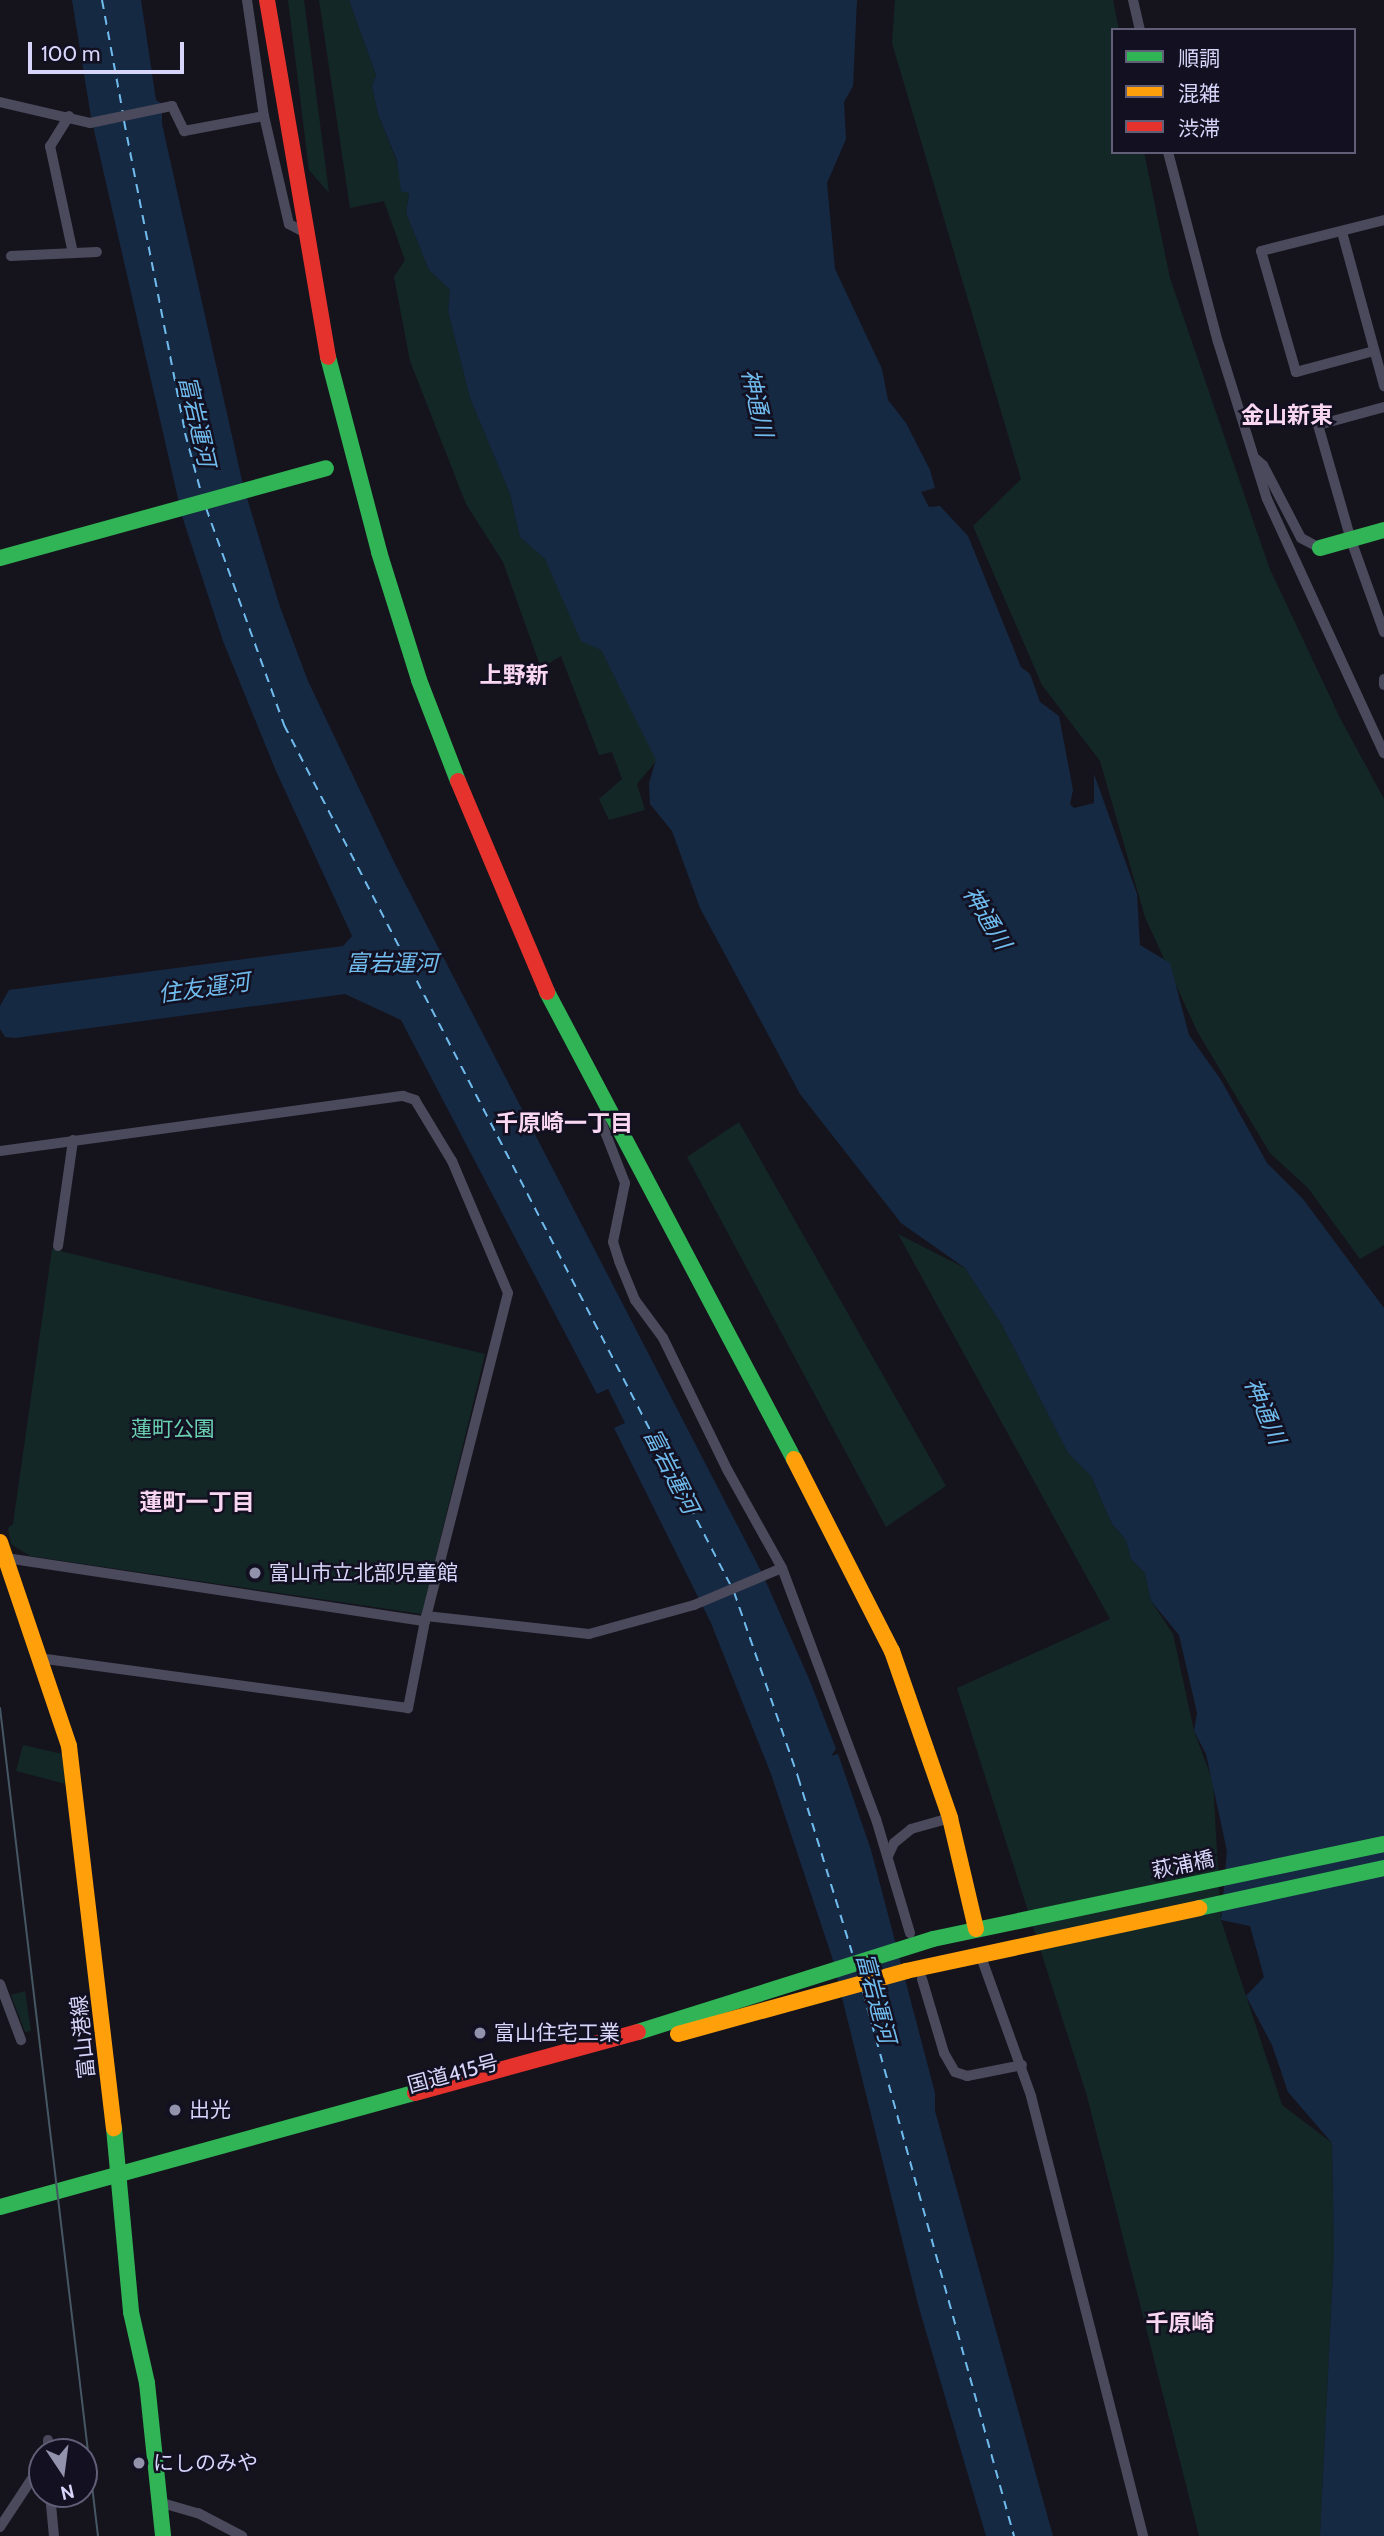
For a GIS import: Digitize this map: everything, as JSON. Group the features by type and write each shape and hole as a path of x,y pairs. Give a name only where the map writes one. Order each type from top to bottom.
{"main road":[{"path":"267,0 302,230 340,410 419,680 489,862 605,1111 734,1343 886,1639 950,1818 983,1928"},
{"path":"0,558 326,468"},
{"path":"1320,548 1384,530"},
{"name":"富山港線","path":"0,1542 69,1746 131,2312 147,2383 162,2503 163,2536"},
{"name":"萩浦橋","path":"983,1928 1384,1844"},
{"name":"国道415号","path":"0,2219 652,2029 830,1969 910,1958 980,1954 1384,1868"},
{"name":"国道415号","path":"0,2207 117,2183 835,1991 983,1928"}],"street":[{"path":"247,0 264,116 289,224 302,230"},
{"path":"1133,0 1140,28"},
{"path":"0,102 90,123 172,106 184,131 264,116"},
{"path":"69,116 50,146 73,253"},
{"path":"1168,154 1191,250 1267,499 1384,753"},
{"path":"1374,351 1296,372 1261,251 1384,220"},
{"path":"1342,232 1374,351 1382,368 1384,386"},
{"path":"11,256 97,252"},
{"path":"1384,407 1318,425 1351,540 1384,632"},
{"path":"1254,457 1264,465 1301,538 1320,548"},
{"path":"1384,679 1384,685"},
{"path":"0,1151 403,1096 415,1100 452,1161 508,1293 425,1619 408,1708 40,1658"},
{"path":"605,1111 600,1119 625,1183 613,1242 619,1261 635,1300 663,1338 728,1471 782,1567 888,1856 910,1933"},
{"path":"58,1245 73,1140"},
{"path":"3,1557 425,1619 589,1634 694,1605 782,1567"},
{"path":"888,1856 894,1843 911,1829 950,1818"},
{"path":"980,1954 1022,2065 1143,2536"},
{"path":"922,1979 944,2053 955,2072 967,2076 1022,2065"},
{"path":"0,1984 21,2040"},
{"path":"0,2527 28,2486"},
{"path":"162,2503 198,2512 242,2536"},
{"path":"51,2508 54,2536"}],"green space":[{"path":"288,0 304,0 329,193 309,170"},
{"path":"319,0 349,0 376,75 372,86 378,114 409,193 406,213 429,270 450,290 448,311 470,398 510,494 520,537 545,559 601,650 657,760 637,784 645,810 609,820 599,799 622,779 612,752 599,755 561,656 541,668 503,562 466,504 410,361 394,277 405,260 384,201 350,208"},
{"path":"895,0 1113,0 1119,28 1111,28 1111,154 1144,154 1170,278 1269,567 1340,718 1384,799 1384,1245 1360,1259 1308,1188 1270,1153 1197,1031 1145,917 1100,761 1042,685 973,526 1021,479 892,43"},
{"path":"739,1122 946,1486 886,1527 687,1157"},
{"path":"898,1234 965,1268 1002,1325 1068,1453 1091,1476 1112,1524 1126,1540 1131,1559 1145,1573 1151,1601 1173,1634 1194,1731 1213,1782 1221,1920 1282,2105 1332,2143 1334,2251 1320,2536 1199,2536 1087,2096 957,1688 1110,1619"},
{"name":"蓮町公園","path":"52,1249 485,1354 422,1614 30,1556 11,1544 8,1528 13,1524"},
{"path":"23,1745 62,1754 66,1784 16,1771"},
{"path":"25,1991 31,2031 25,2032 11,1995"}],"water":[{"name":"富岩運河","path":"72,0 141,0 156,100 162,104 162,124 243,485 280,607 308,681 394,862 762,1573 810,1681 836,1749 831,1756 838,1754 871,1850 935,2093 935,2111 1053,2536 986,2536 919,2308 832,1957 771,1774 711,1623 614,1428 625,1423 608,1389 597,1394 401,1020 345,994 15,1038 5,1037 0,1029 0,1006 9,990 343,946 352,936 276,771 223,641 182,516 91,117"},
{"name":"神通川","path":"349,0 857,0 853,86 844,102 846,139 827,183 835,269 882,369 888,400 906,423 930,470 935,488 921,492 929,507 940,506 968,536 1021,667 1030,674 1040,702 1059,716 1073,790 1070,804 1074,808 1094,803 1094,774 1137,894 1140,945 1170,963 1189,1035 1221,1080 1267,1163 1303,1199 1384,1308 1384,2536 1320,2536 1334,2251 1332,2143 1288,2092 1272,2045 1246,1996 1264,1977 1250,1926 1221,1920 1227,1851 1206,1754 1194,1731 1197,1713 1179,1635 1151,1601 1145,1573 1131,1559 1126,1540 1112,1524 1091,1476 1068,1453 1002,1325 965,1268 901,1223 800,1094 700,908 672,831 650,804 649,783 656,760 601,650 581,641 545,559 520,537 510,494 470,398 448,311 450,290 429,270 406,213 409,193 401,191 397,161 378,114 372,86 376,75"}],"ferry route":[{"path":"102,0 123,113"},
{"path":"124,121 185,433 202,496"},
{"path":"206,508 284,725 730,1584"},
{"path":"734,1592 798,1777 852,1953"},
{"path":"863,1992 1014,2536"}],"tram line":[{"path":"0,1708 98,2536"}],"traffic: fast":[{"path":"328,357 379,552 419,680 458,781"},
{"path":"0,558 326,468"},
{"path":"1320,548 1384,530"},
{"path":"547,992 794,1459"},
{"path":"638,2032 933,1939 1384,1844"},
{"path":"1199,1908 1384,1868"},
{"path":"0,2207 415,2093"},
{"path":"114,2128 131,2312 147,2383 163,2536"}],"traffic: slow":[{"path":"794,1459 892,1651 950,1818 976,1929"},
{"path":"0,1542 69,1746 114,2128"},
{"path":"678,2034 906,1971 1199,1908"}],"traffic: jam":[{"path":"267,0 328,357"},
{"path":"458,781 547,992"},
{"path":"415,2093 638,2032"}],"place":[{"name":"富山市立北部児童館","path":"255,1573"},
{"name":"富山住宅工業","path":"480,2033"},
{"name":"出光","path":"175,2110"},
{"name":"にしのみや","path":"139,2463"}],"district":[{"name":"金山新東","path":"1287,415"},
{"name":"上野新","path":"514,675"},
{"name":"千原崎一丁目","path":"564,1123"},
{"name":"蓮町一丁目","path":"197,1502"},
{"name":"千原崎","path":"1180,2323"}],"water label":[{"name":"住友運河","path":"204,988"}]}
